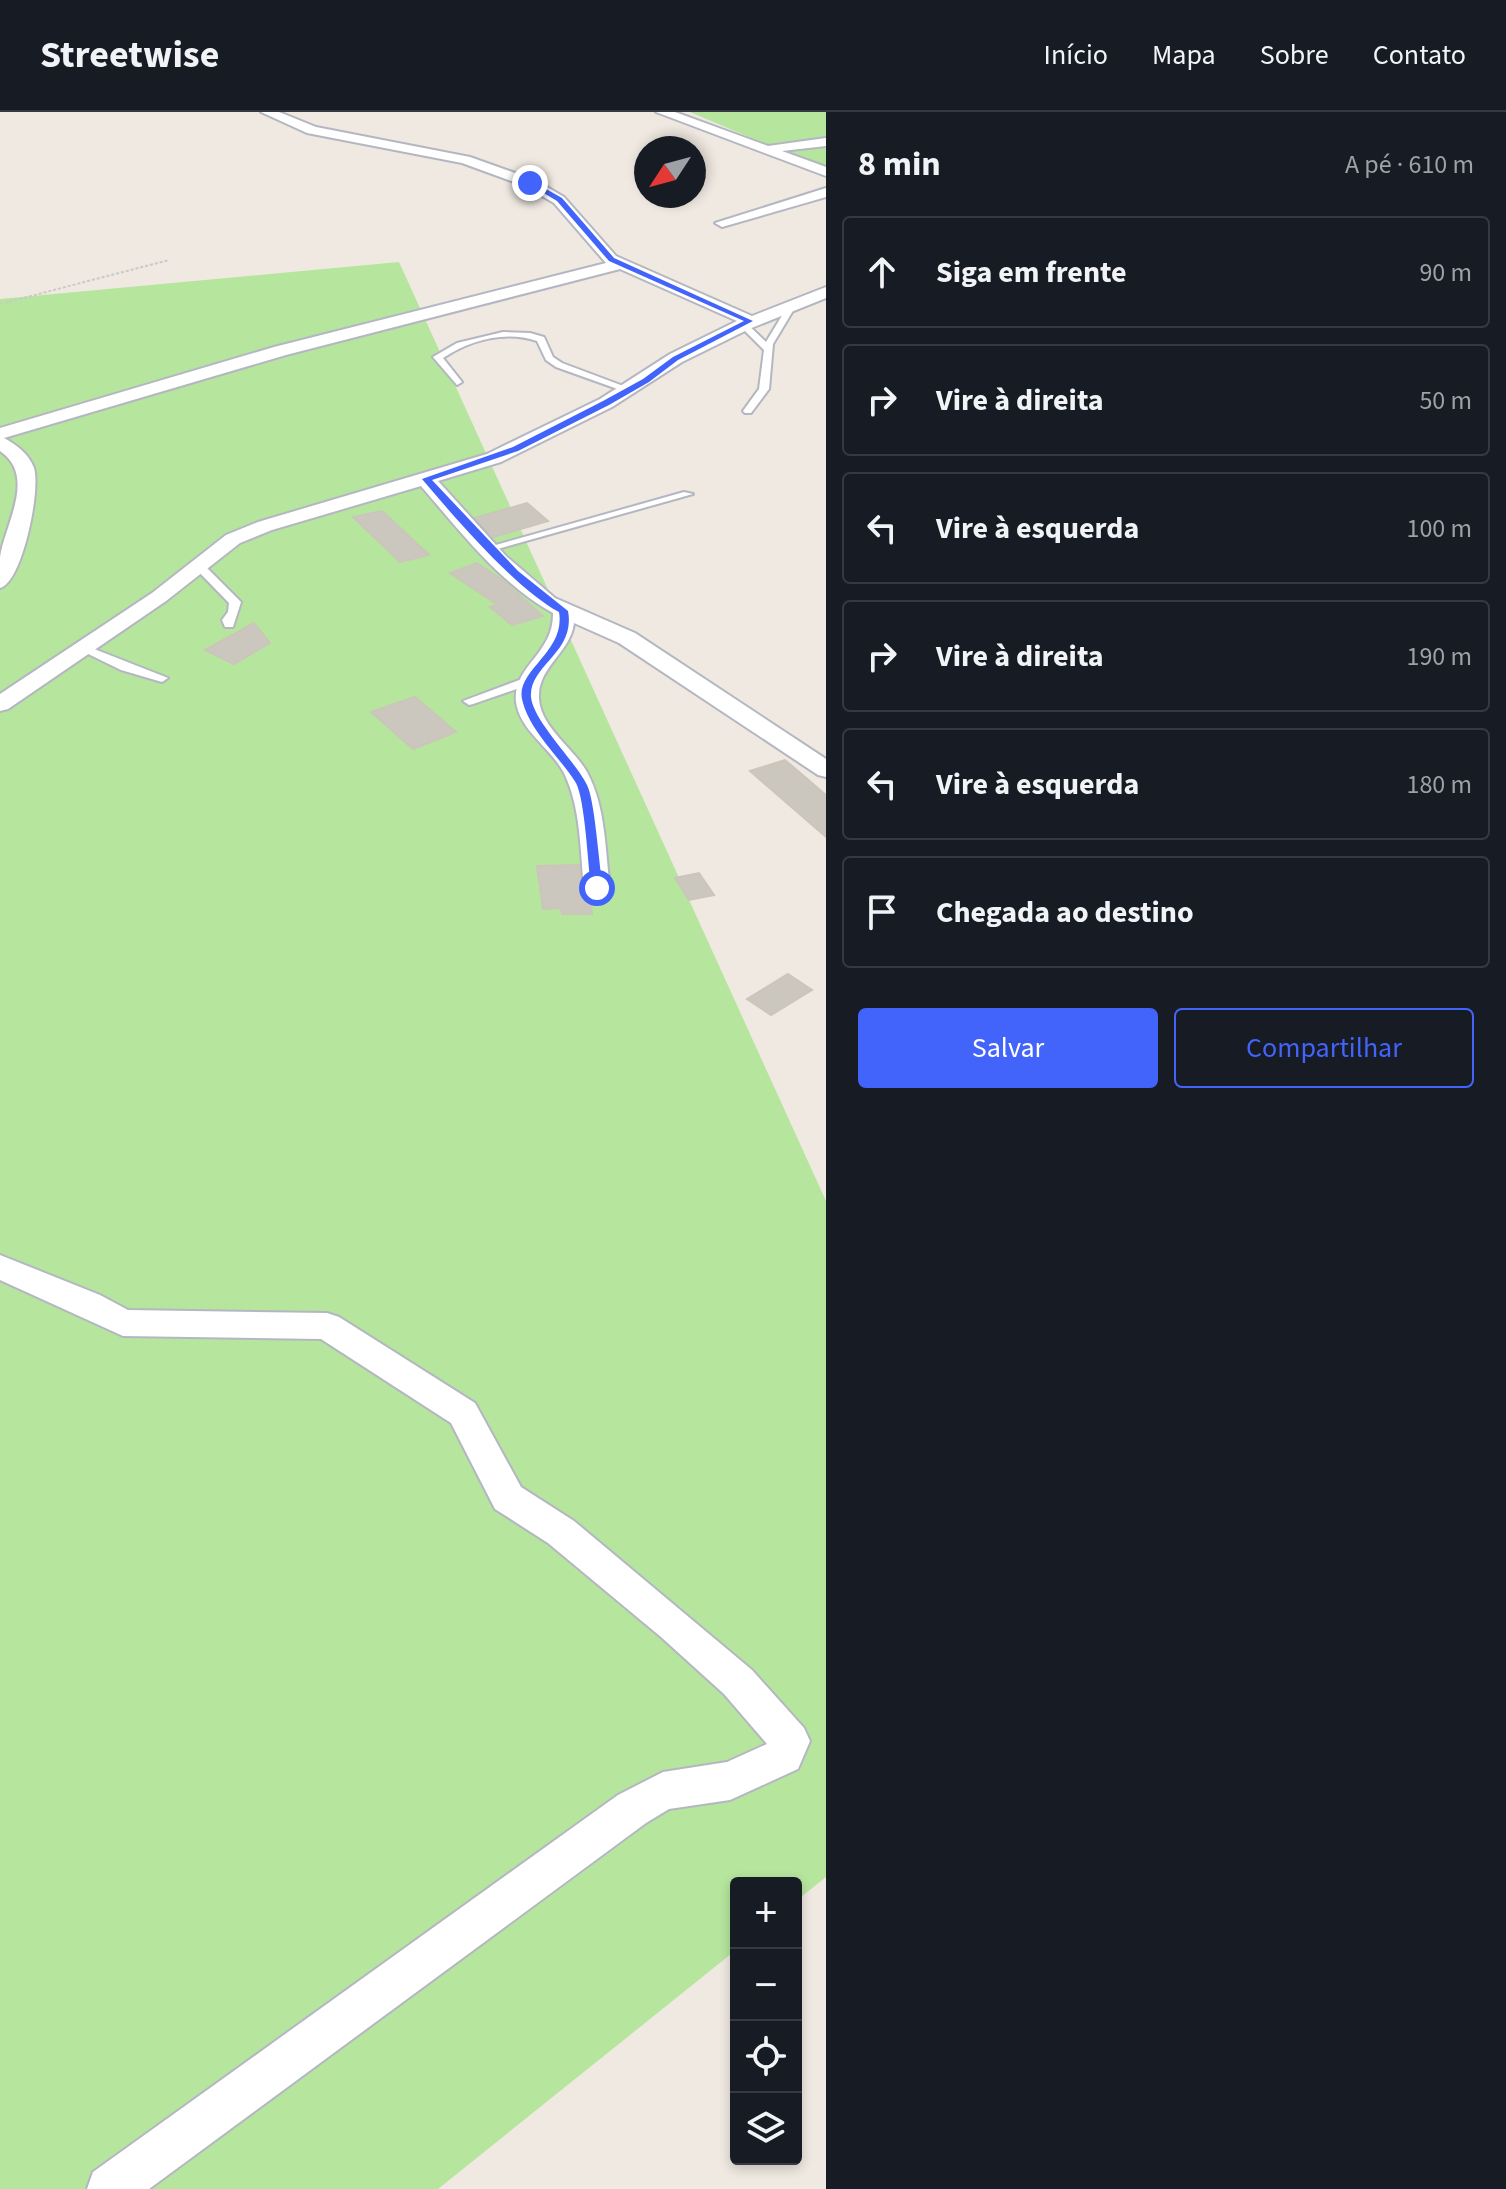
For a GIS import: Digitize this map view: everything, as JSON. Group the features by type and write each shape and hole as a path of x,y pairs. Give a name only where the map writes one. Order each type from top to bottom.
{"street":[{"path":"268,112 312,130 465,160 530,183 559,200 604,254 619,264 746,323"},
{"path":"663,112 826,172"},
{"path":"760,148 788,148 826,142"},
{"path":"722,223 826,192"},
{"path":"0,434 280,351 619,264"},
{"path":"0,704 159,597 233,539 265,526 494,458 629,390 676,358 746,323 826,292"},
{"path":"0,443 16,452 24,467 27,488 22,517 0,582"},
{"path":"426,479 538,594 563,611 603,624 627,638 826,770"},
{"path":"563,611 566,627 557,648 530,680 526,698 529,708 583,787 597,888"},
{"path":"0,1267 89,1304 123,1323 327,1326 463,1413 508,1498 561,1532 654,1608 738,1682 790,1741 784,1756 742,1776 701,1787 663,1791 632,1809 389,1990 110,2189"}],"lane":[{"path":"748,411 764,389 768,375 768,349 793,304"},
{"path":"746,323 768,349"},
{"path":"457,382 438,357 446,351 497,335 521,332 541,339 549,358 559,365 629,390"},
{"path":"490,548 688,494"},
{"path":"199,566 235,602 229,625"},
{"path":"84,648 125,667 162,678"},
{"path":"469,701 530,680"}],"path":[{"path":"0,304 169,260"}],"green space":[{"path":"690,112 826,112 826,170"},
{"path":"399,262 826,1201 826,1877 802,1896 802,1877 730,1877 730,1955 438,2189 0,2189 0,299"}],"building":[{"path":"527,503 548,521 493,537 475,518"},
{"path":"382,511 429,555 400,562 353,517"},
{"path":"477,563 543,616 512,625 490,607 498,605 450,573"},
{"path":"254,623 270,643 234,664 205,650"},
{"path":"415,697 456,732 413,749 371,712"},
{"path":"785,760 826,795 826,837 750,771"},
{"path":"579,865 581,888 590,897 592,914 562,914 561,908 543,909 537,866"},
{"path":"699,873 714,895 689,900 675,878"},
{"path":"788,974 812,990 771,1015 747,999"}],"route":[{"path":"530,183 559,200 611,259 750,321 676,358 606,403 515,449 426,479 458,517 515,573 549,603 563,611 566,627 563,636 557,648 530,680 526,698 529,708 570,763 583,787 597,888"}]}
